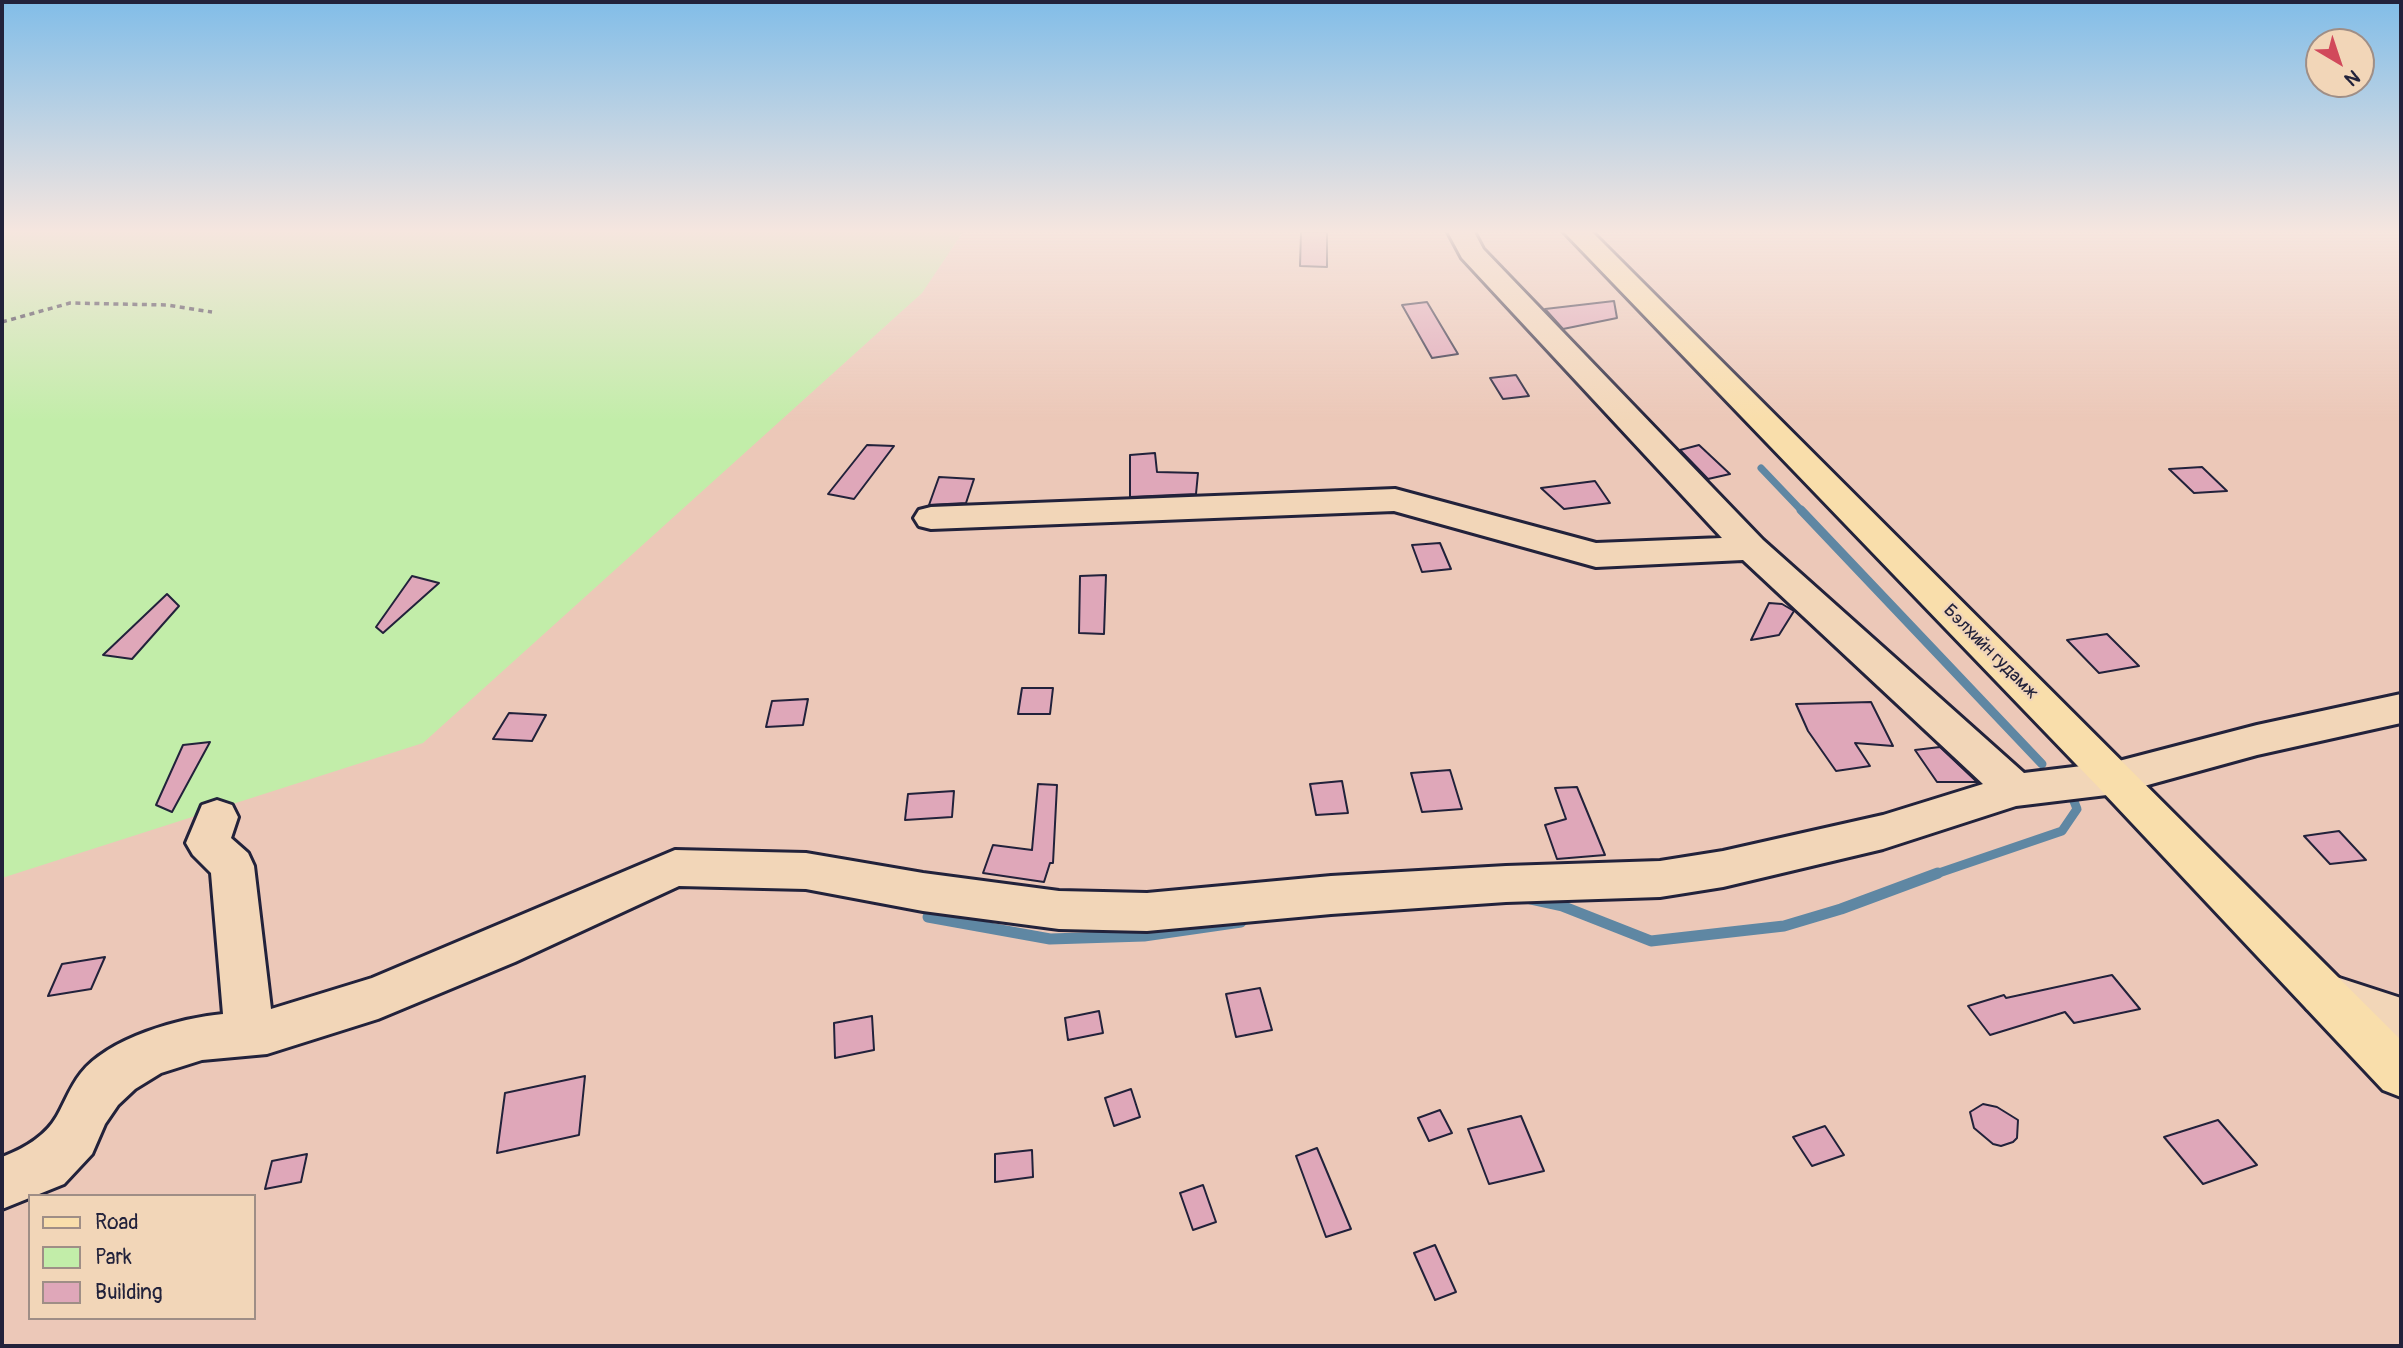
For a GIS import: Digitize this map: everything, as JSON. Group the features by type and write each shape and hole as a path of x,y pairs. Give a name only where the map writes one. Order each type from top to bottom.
{"main road":[{"name":"Бэлхийн гудамж","path":"1639,295 2115,778 2401,1074"}],"street":[{"path":"1512,295 1751,548 2016,790"},
{"path":"931,517 1395,500 1596,555 1751,548"},
{"path":"2,1183 45,1166 74,1136 87,1107 100,1088 117,1073 147,1055 202,1038 267,1032 378,998 499,948 675,868 806,871 923,892 1059,910 1147,912 1331,895 1506,884 1660,879 1723,869 1884,832 2016,790 2115,778 2257,740 2401,709"},
{"path":"217,817 208,843 232,866 249,1033"},
{"path":"2324,994 2401,1020"}],"path":[{"path":"2,322 70,303 167,305 212,312"}],"green space":[{"path":"2,295 920,295 423,743 2,878"}],"building":[{"path":"1614,301 1617,318 1563,329 1545,309"},
{"path":"1427,302 1458,354 1432,358 1402,305"},
{"path":"1516,375 1529,396 1503,399 1490,378"},
{"path":"867,445 894,446 854,499 828,494"},
{"path":"1699,445 1730,474 1708,479 1680,450"},
{"path":"1155,453 1157,472 1198,473 1196,494 1130,497 1130,455"},
{"path":"2202,467 2227,491 2194,493 2169,469"},
{"path":"939,477 974,479 966,503 929,505"},
{"path":"1595,481 1610,503 1564,509 1541,488"},
{"path":"1440,543 1451,569 1422,572 1412,545"},
{"path":"1106,575 1104,634 1079,633 1080,576"},
{"path":"412,576 439,583 383,633 376,627"},
{"path":"167,594 179,606 132,659 103,655"},
{"path":"1769,603 1782,604 1794,611 1779,635 1751,640"},
{"path":"2107,634 2139,666 2099,673 2067,640"},
{"path":"1022,688 1053,688 1050,714 1018,714"},
{"path":"808,699 803,725 766,727 772,701"},
{"path":"1871,702 1893,746 1855,743 1870,766 1836,771 1808,731 1796,704"},
{"path":"509,713 546,715 532,741 493,739"},
{"path":"210,742 172,812 156,805 183,745"},
{"path":"1940,747 1977,782 1937,782 1915,750"},
{"path":"1450,770 1462,809 1422,812 1411,773"},
{"path":"1342,781 1348,813 1316,815 1310,784"},
{"path":"1038,784 1057,785 1053,863 1050,863 1044,882 983,873 993,845 1032,850"},
{"path":"1577,787 1605,855 1557,859 1545,825 1566,819 1555,788"},
{"path":"954,791 952,817 905,820 908,794"},
{"path":"2339,831 2366,860 2330,864 2304,836"},
{"path":"105,957 91,989 48,996 62,964"},
{"path":"2112,975 2140,1009 2074,1023 2065,1012 1990,1035 1968,1006 2004,995 2006,998"},
{"path":"1260,988 1272,1030 1236,1037 1226,994"},
{"path":"1099,1011 1103,1033 1068,1040 1065,1018"},
{"path":"872,1016 874,1050 835,1058 834,1023"},
{"path":"585,1076 579,1135 497,1153 505,1093"},
{"path":"1131,1089 1140,1117 1114,1126 1105,1098"},
{"path":"1983,1104 1997,1107 2018,1120 2017,1138 2013,1142 2001,1146 1993,1144 1974,1128 1970,1112"},
{"path":"1440,1110 1452,1133 1429,1141 1418,1118"},
{"path":"1521,1116 1544,1171 1489,1184 1468,1129"},
{"path":"2218,1120 2257,1165 2203,1184 2164,1137"},
{"path":"1825,1126 1844,1155 1812,1166 1793,1137"},
{"path":"1317,1148 1351,1229 1326,1237 1296,1156"},
{"path":"1032,1150 1033,1177 995,1182 995,1154"},
{"path":"307,1154 301,1182 265,1189 272,1161"},
{"path":"1203,1185 1216,1222 1193,1230 1180,1193"},
{"path":"1435,1245 1456,1292 1435,1300 1414,1253"}],"waterway":[{"path":"1761,468 1802,511"},
{"path":"1801,510 2042,764"},
{"path":"1933,875 2062,831 2077,809 2072,796"},
{"path":"1530,899 1562,906 1651,941 1784,926 1841,909 1938,873"},
{"path":"928,917 1050,939 1144,936 1241,922"}]}
